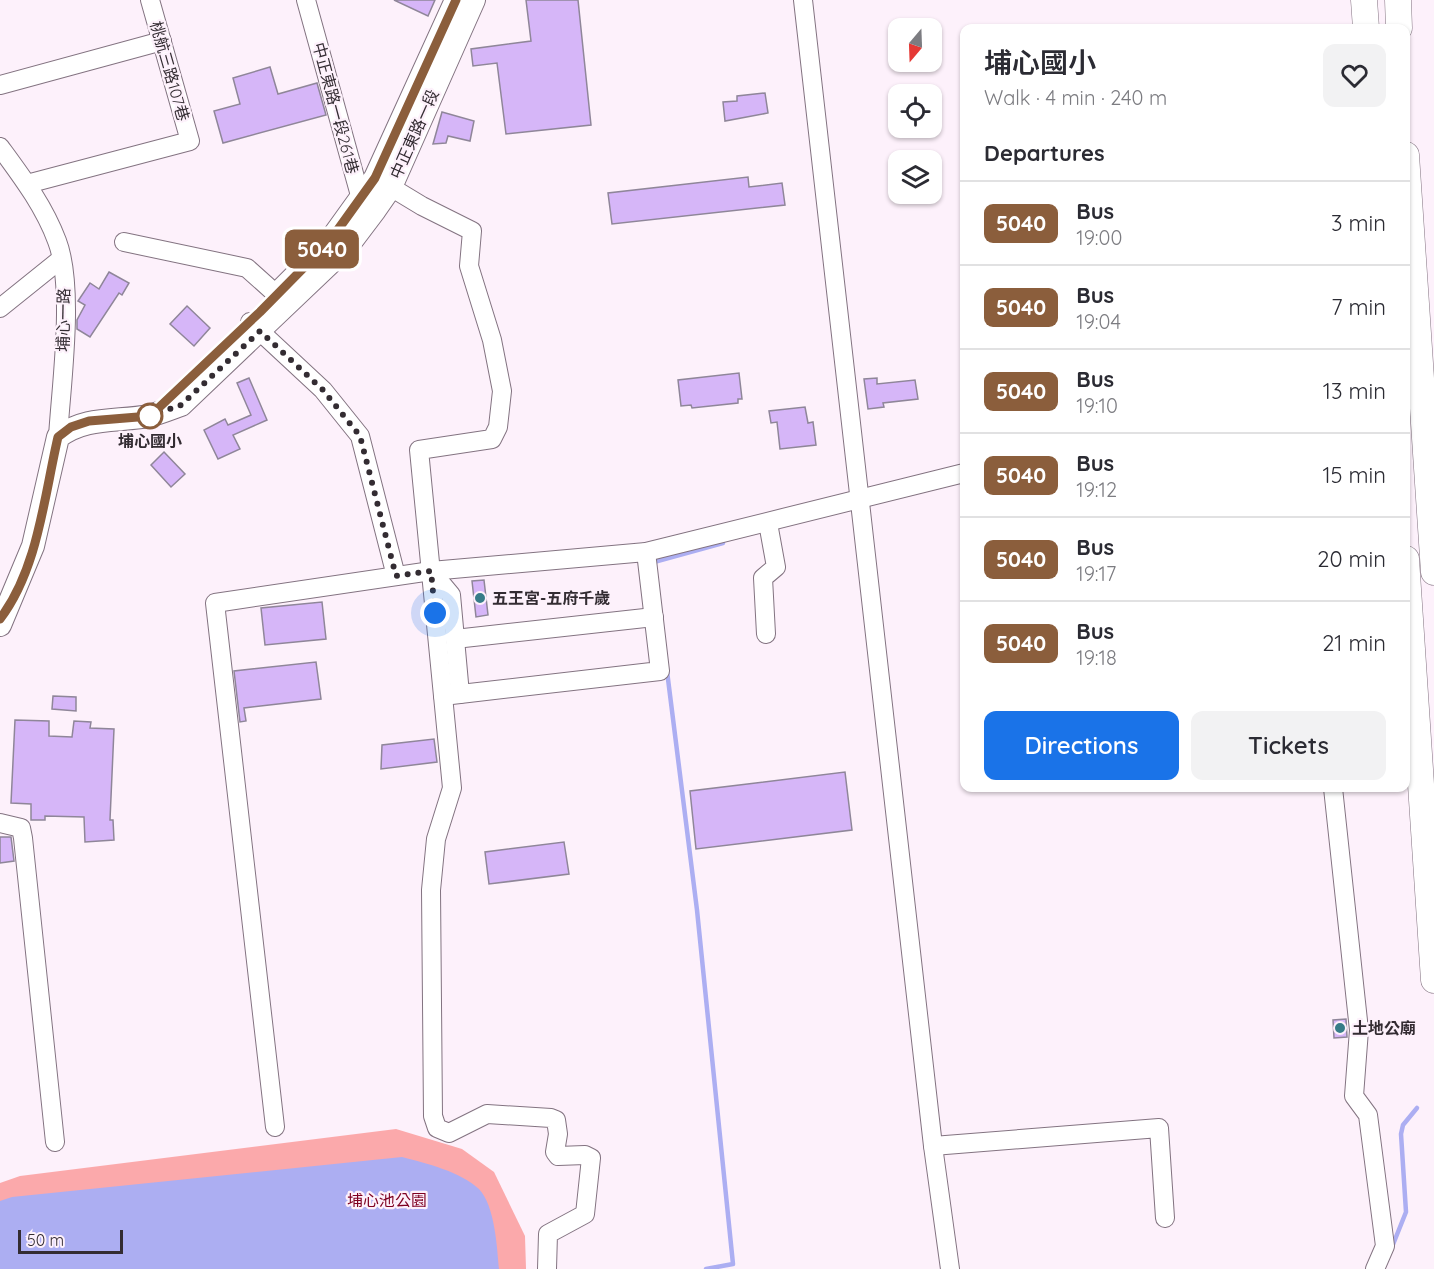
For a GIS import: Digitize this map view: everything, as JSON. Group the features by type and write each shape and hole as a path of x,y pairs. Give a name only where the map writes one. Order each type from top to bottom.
{"highway":[{"path":"1364,0 1366,24"},
{"path":"1398,0 1399,24"},
{"path":"1410,215 1434,572"},
{"path":"1410,619 1434,980"}],"main road":[{"name":"中正東路一段","path":"383,182 456,0"},
{"name":"中正東路一段","path":"150,416 181,405 282,299 347,247 368,205 383,182 474,0"},
{"name":"中正東路一段","path":"150,416 255,326"},
{"path":"0,620 20,582 33,546 58,437 71,427 89,421 150,416"}],"street":[{"name":"桃航三路107巷","path":"27,184 190,141 150,0"},
{"name":"中正東路一段261巷","path":"306,0 368,205"},
{"path":"803,0 862,500 933,1146 950,1269"},
{"path":"0,85 162,41"},
{"name":"埔心一路","path":"0,147 27,184 58,243 66,297 58,437"},
{"path":"383,182 422,206 472,231 469,266 492,340 502,391 498,427 492,439 419,450 431,571 452,695"},
{"path":"124,242 248,268 282,299"},
{"path":"0,308 61,259"},
{"path":"255,326 323,390 360,436 396,576"},
{"path":"274,1127 215,603 431,571 646,552 960,474"},
{"path":"766,634 763,578 776,567 768,523"},
{"path":"452,695 660,671 646,552"},
{"path":"431,571 451,595 455,639 452,695 452,788 436,838 431,890 433,1116 437,1128 449,1132 487,1114 551,1118 556,1120 558,1134 555,1152 558,1156 585,1155 591,1158 585,1214 548,1234 547,1269"},
{"path":"455,639 654,617"},
{"path":"1333,792 1359,1030 1354,1096 1368,1116 1384,1246 1375,1269"},
{"path":"0,823 21,828 23,838 55,1142"},
{"path":"933,1146 1159,1128 1165,1218"}],"green space":[{"name":"埔心池公園","path":"396,1129 462,1149 494,1172 525,1236 526,1269 0,1269 0,1183 20,1176"}],"water":[{"name":"埔心池公園","path":"402,1157 453,1173 479,1189 492,1216 499,1269 0,1269 0,1201 12,1197"}],"building":[{"path":"394,0 435,0 428,16"},
{"path":"526,0 578,0 591,125 506,134 497,63 473,66 471,49 531,41"},
{"path":"270,67 278,94 317,83 326,115 223,143 214,111 240,104 233,78"},
{"path":"765,93 768,113 725,121 723,102 737,101 737,96"},
{"path":"442,112 474,121 470,141 448,136 446,143 433,144"},
{"path":"748,177 749,187 782,183 785,205 612,224 608,193"},
{"path":"109,272 129,283 122,295 119,293 90,337 77,329 77,320 85,305 78,301 90,283 99,289"},
{"path":"187,306 210,328 194,346 170,324"},
{"path":"739,373 742,399 738,399 738,403 692,408 691,405 681,406 678,380"},
{"path":"249,378 267,420 233,435 240,449 218,459 204,430 225,419 228,425 251,415 237,383"},
{"path":"877,378 877,384 915,380 918,399 883,403 884,407 868,409 864,379"},
{"path":"805,407 808,423 813,422 816,445 780,449 777,422 771,423 769,411"},
{"path":"164,452 185,474 171,487 151,465"},
{"name":"五王宮-五府千歲","path":"484,580 488,615 476,617 472,581"},
{"path":"322,602 326,639 265,645 261,608"},
{"path":"316,662 321,699 244,708 246,721 240,722 234,671"},
{"path":"53,696 76,697 76,711 52,709"},
{"path":"15,720 49,721 49,736 72,737 74,721 91,722 90,728 114,729 110,820 113,820 114,840 85,842 84,817 45,816 45,820 31,820 31,804 11,803"},
{"path":"434,739 437,762 381,769 382,745"},
{"path":"845,772 852,830 696,849 690,791"},
{"path":"0,837 11,837 14,861 0,863"},
{"path":"564,842 569,874 489,884 485,852"},
{"name":"土地公廟","path":"1346,1019 1347,1037 1334,1038 1333,1020"}],"waterway":[{"path":"654,564 654,562 723,543"},
{"path":"667,671 697,910 733,1264 706,1269"},
{"path":"1392,1247 1406,1212 1401,1134 1403,1125 1417,1108"}],"bus line":[{"name":"5040","path":"0,619 20,582 33,546 58,437 71,427 89,421 150,416 260,312 329,242 375,178 456,0"}],"place":[{"name":"埔心國小","path":"150,416"},
{"name":"五王宮-五府千歲","path":"480,598"},
{"name":"土地公廟","path":"1340,1028"}],"route":[{"path":"150,416 181,405 260,331 323,390 360,436 396,576 431,571 435,613"}]}
